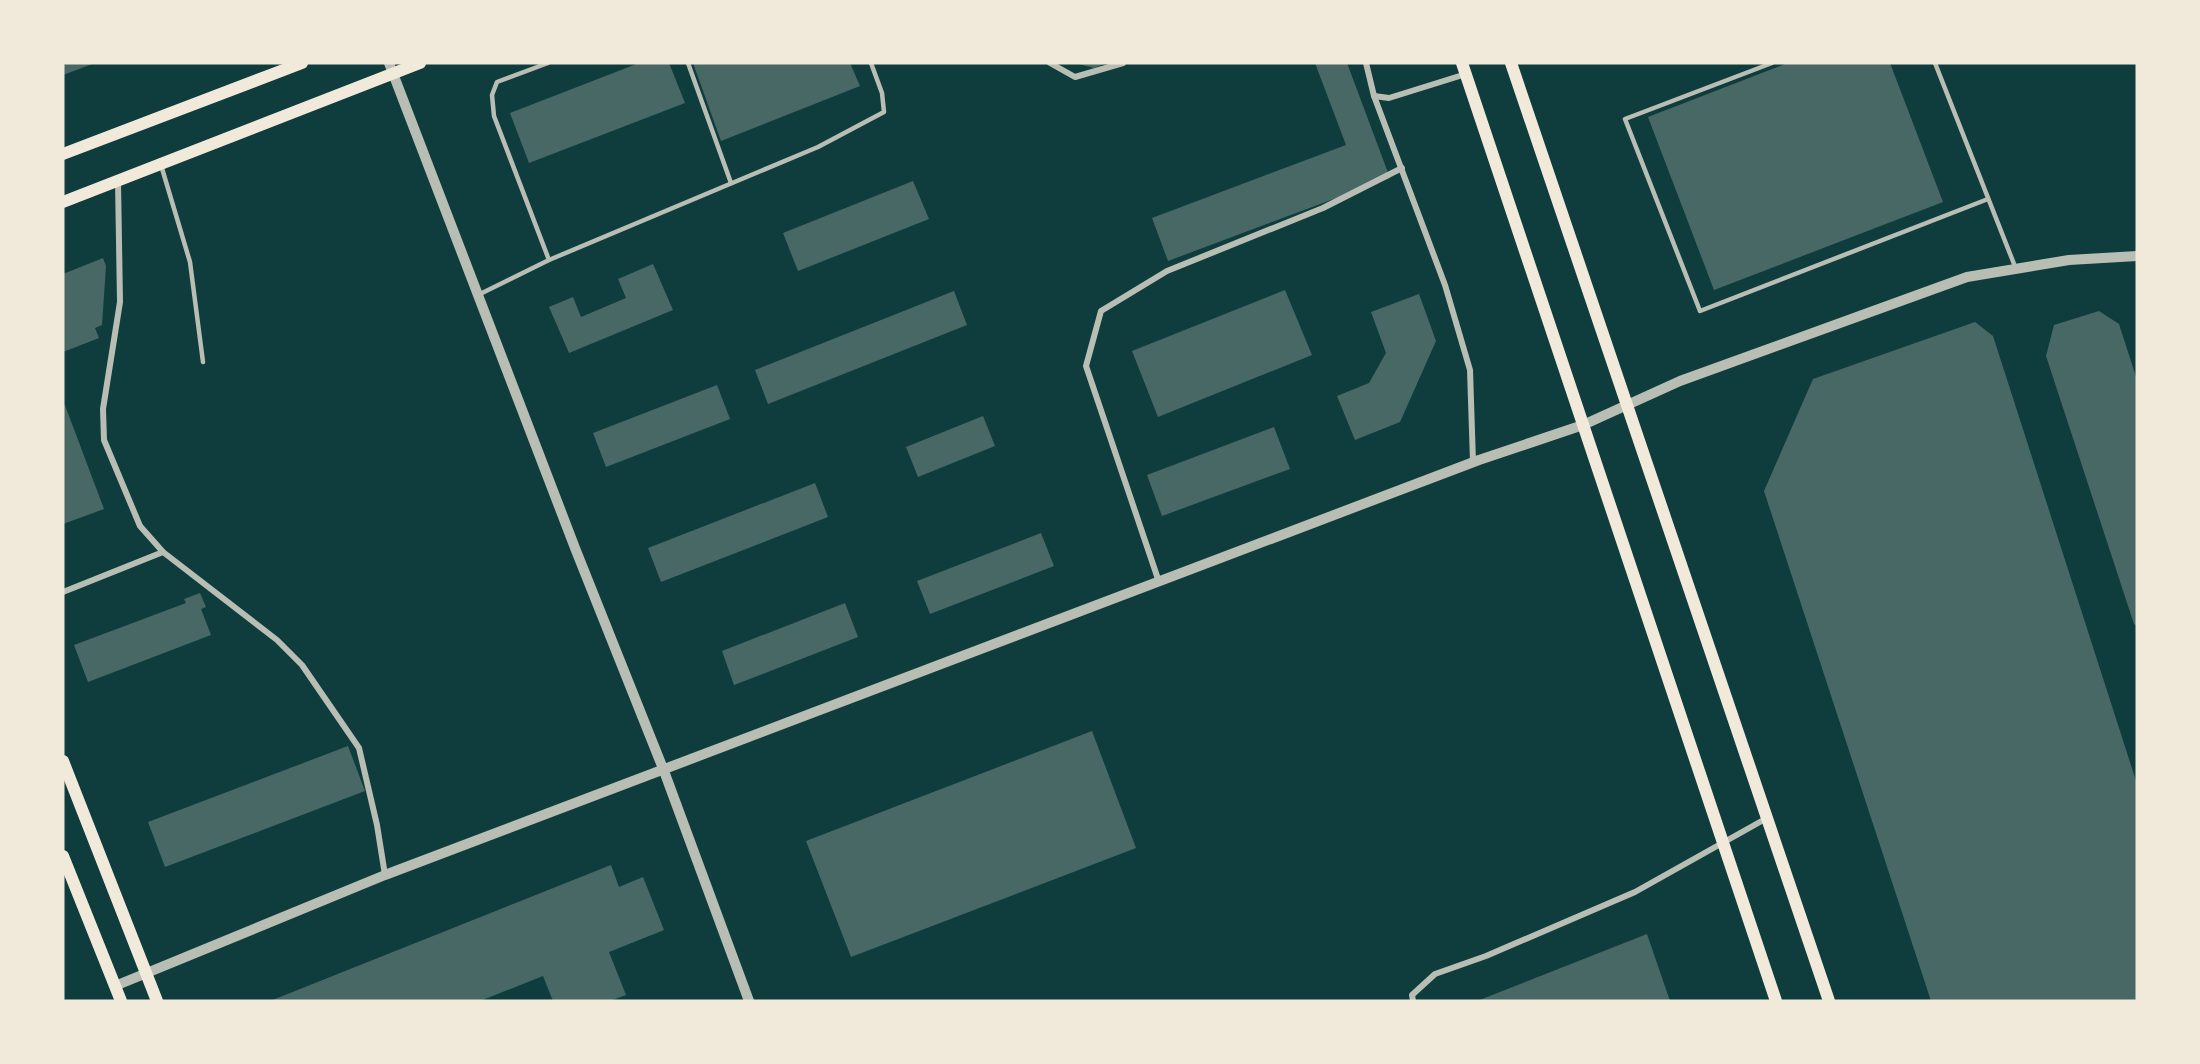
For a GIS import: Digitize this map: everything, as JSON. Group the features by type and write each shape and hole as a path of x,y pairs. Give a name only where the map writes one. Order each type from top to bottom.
{"main road":[{"path":"63,154 302,63"},
{"path":"63,202 391,68 420,63"},
{"path":"1511,63 1828,1001"},
{"path":"1464,69 1776,1001"},
{"path":"63,760 157,1001"},
{"path":"63,856 121,1001"}],"street":[{"path":"1050,63 1075,77 1124,63"},
{"path":"1366,63 1374,96 1445,285 1470,370 1473,462"},
{"path":"391,68 480,294 575,548 664,771 749,1001"},
{"path":"1374,96 1389,98 1464,69"},
{"path":"1159,582 1086,366 1101,311 1167,271 1323,207 1402,168"},
{"path":"118,181 120,302 103,409 104,440 140,526 163,552 277,640 302,665 359,748 377,825 385,875"},
{"path":"115,986 385,875 1473,462 1583,425 1680,381 1915,295 1967,277 2069,260 2137,256"},
{"path":"63,592 163,552"},
{"path":"1413,1001 1412,995 1435,974 1486,956 1635,892 1767,818"}],"lane":[{"path":"548,63 497,82 492,95 494,116 549,260"},
{"path":"688,63 731,183"},
{"path":"480,294 549,260 818,147 884,112 882,93 871,63"},
{"path":"1772,63 1625,119 1700,311 1988,199"},
{"path":"1935,63 2016,269"},
{"path":"160,163 190,262 203,362"}],"building":[{"path":"63,63 95,63 63,75"},
{"path":"639,63 669,63 685,103 529,163 510,113"},
{"path":"693,63 850,63 860,86 721,141"},
{"path":"1075,63 1107,63 1094,68"},
{"path":"1315,63 1347,63 1390,178 1168,261 1152,218 1346,145"},
{"path":"1788,63 1890,63 1943,202 1714,290 1648,117"},
{"path":"913,181 929,219 798,271 783,233"},
{"path":"103,258 106,266 102,325 95,328 99,338 63,352 63,274"},
{"path":"653,264 673,310 569,353 549,307 573,297 581,317 626,298 618,279"},
{"path":"1285,290 1312,355 1158,417 1132,351"},
{"path":"954,291 967,325 768,404 755,370"},
{"path":"1419,294 1436,341 1400,422 1355,440 1337,396 1369,383 1386,353 1371,312"},
{"path":"2099,311 2119,324 2137,380 2137,626 2134,624 2046,356 2054,325"},
{"path":"1975,322 1993,336 2137,784 2137,1001 1931,1001 1764,491 1813,379"},
{"path":"717,385 730,419 606,467 593,433"},
{"path":"63,400 104,509 63,524"},
{"path":"983,416 995,446 918,477 906,447"},
{"path":"1274,427 1290,469 1162,516 1147,475"},
{"path":"815,483 828,517 661,582 648,548"},
{"path":"1041,533 1054,566 930,614 917,581"},
{"path":"200,593 206,607 201,609 211,635 88,682 74,645 186,603 184,599"},
{"path":"845,603 858,637 734,685 722,651"},
{"path":"1092,731 1136,848 851,957 806,841"},
{"path":"348,746 365,791 165,867 148,822"},
{"path":"611,865 619,887 643,877 664,930 609,952 626,995 610,1001 553,1001 543,976 480,1001 270,1001"},
{"path":"1647,934 1670,1001 1477,1001"}]}
